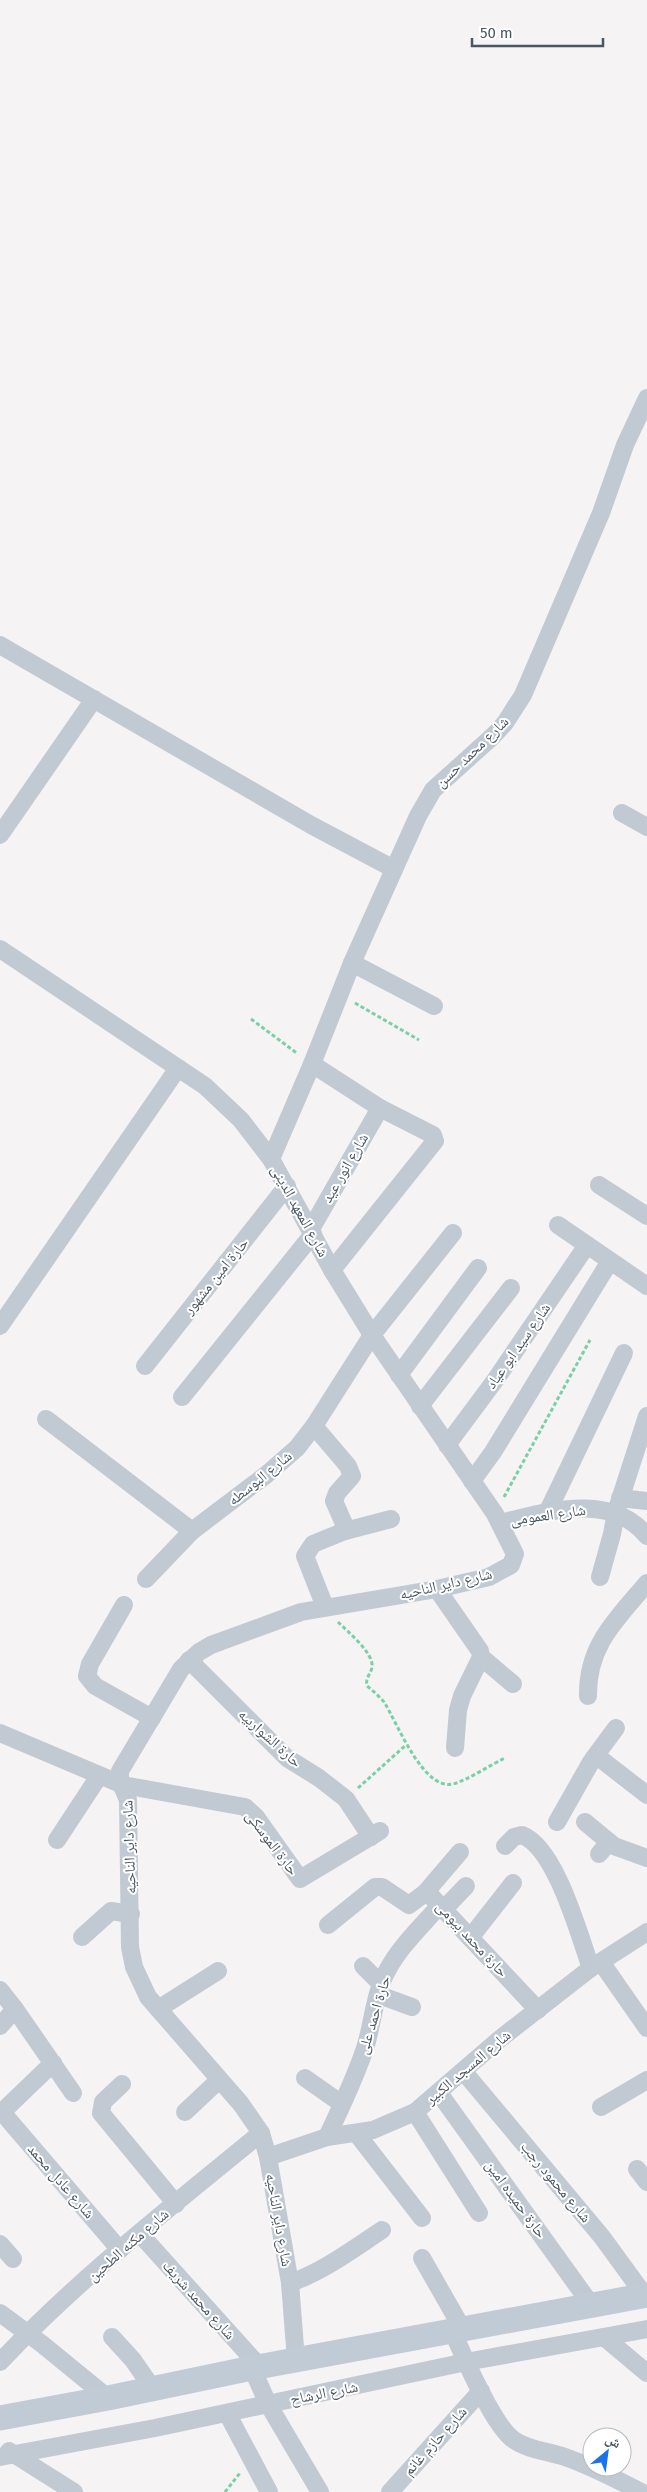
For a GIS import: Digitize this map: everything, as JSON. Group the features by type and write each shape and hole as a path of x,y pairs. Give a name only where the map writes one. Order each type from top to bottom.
{"main road":[{"path":"0,2418 153,2389 255,2367 646,2295"}],"street":[{"name":"شارع محمد حسن","path":"271,1159 312,1064 338,994 418,816 433,790 493,736 510,716 523,695 602,513 626,445 647,398"},
{"path":"0,645 302,821 394,869"},
{"path":"0,835 94,699"},
{"path":"622,813 647,827"},
{"name":"شارع المعهد الدينى","path":"0,949 178,1068 224,1102 257,1139 287,1186 332,1270 372,1335 497,1518 515,1554"},
{"path":"352,963 434,1006"},
{"path":"312,1064 380,1108 433,1135 435,1140 332,1270"},
{"path":"0,1326 178,1068"},
{"name":"شارع انور عيد","path":"182,1397 312,1232 380,1108"},
{"path":"599,1185 647,1216"},
{"name":"حارة امين مشهور","path":"145,1366 287,1186"},
{"path":"558,1225 647,1286"},
{"name":"شارع البوسطه","path":"146,1579 192,1531 282,1462 314,1426 372,1335 453,1233"},
{"name":"شارع سيد ابو عياد","path":"447,1445 496,1379 587,1245"},
{"path":"472,1481 492,1452 610,1261"},
{"path":"399,1376 478,1268"},
{"path":"420,1406 511,1288"},
{"path":"547,1513 624,1353"},
{"path":"600,1577 611,1541 618,1505 647,1416"},
{"path":"46,1419 192,1531"},
{"path":"314,1426 351,1471 350,1480 336,1493 334,1501 345,1526 344,1531"},
{"path":"618,1505 647,1501"},
{"name":"شارع العمومى","path":"497,1518 618,1505 647,1536"},
{"path":"327,1607 305,1561 306,1552 313,1544 344,1531 391,1519"},
{"name":"شارع داير الناحيه","path":"296,2360 290,2283 268,2157 261,2132 252,2117 148,1997 134,1967 130,1946 128,1800 120,1781 120,1771 189,1660 199,1652 223,1640 301,1612 437,1589 488,1577 512,1565 515,1554"},
{"path":"588,1696 589,1671 597,1647 603,1636 647,1582"},
{"path":"437,1589 480,1651 481,1656 513,1684"},
{"path":"124,1605 90,1664 87,1676 95,1686 152,1718"},
{"path":"455,1748 458,1710 462,1696 481,1656"},
{"name":"حارة الشواربيه","path":"189,1660 287,1758 319,1778 346,1799 376,1834"},
{"path":"557,1822 593,1760 616,1728"},
{"path":"0,1733 123,1785"},
{"path":"593,1760 599,1758 647,1794"},
{"path":"57,1840 99,1776"},
{"name":"حارة الموسكى","path":"123,1785 245,1807 256,1817 300,1878 376,1834"},
{"path":"585,1822 604,1848 620,1848 647,1858"},
{"path":"505,1846 514,1837 522,1835 547,1858 596,1965 647,2028"},
{"path":"425,1893 460,1852"},
{"path":"470,1938 513,1883"},
{"name":"حارة احمد على","path":"327,2137 364,2052 380,1990 392,1962 442,1907 466,1886"},
{"name":"حارة محمد بيومى","path":"328,1925 375,1887 382,1887 409,1905 425,1893 431,1895 538,2010"},
{"path":"82,1937 111,1911 131,1914"},
{"name":"شارع المسجد الكبير","path":"268,2157 327,2137 357,2134 395,2122 415,2112 464,2072 501,2038 596,1965 647,1932"},
{"path":"363,1966 380,1990 412,2007"},
{"path":"158,2009 218,1971"},
{"path":"0,1990 73,2093"},
{"path":"0,2026 15,2009"},
{"path":"1,2113 53,2063"},
{"name":"شارع محمود رجب","path":"464,2072 602,2237 646,2295"},
{"path":"305,2078 342,2104"},
{"path":"185,2112 219,2080"},
{"path":"601,2107 647,2080"},
{"path":"122,2084 103,2102 101,2113 176,2204"},
{"name":"حارة حميده امين","path":"440,2092 592,2306"},
{"path":"415,2112 479,2213"},
{"name":"شارع عادل محمد","path":"1,2113 120,2250"},
{"name":"شارع مكنه الطحين","path":"0,2362 28,2333 120,2250 261,2132"},
{"path":"357,2134 422,2218"},
{"path":"290,2283 307,2277 382,2230"},
{"name":"شارع محمد شريف","path":"140,2234 255,2367 268,2404 314,2490"},
{"path":"0,2244 13,2259"},
{"path":"422,2258 457,2329 466,2362 505,2431 513,2440 524,2446 581,2463 641,2492"},
{"path":"0,2313 28,2333 108,2398"},
{"name":"شارع الرشاح","path":"5,2452 227,2412 466,2362 647,2329"},
{"path":"112,2337 133,2360 153,2389"},
{"path":"604,2337 647,2373"},
{"name":"شارع حازم غانم","path":"390,2492 481,2391"},
{"path":"227,2412 269,2492"},
{"path":"5,2452 74,2492"}],"path":[{"path":"338,994 419,1040"},
{"path":"250,1019 312,1064"},
{"path":"497,1518 590,1340"},
{"path":"327,1607 338,1623 370,1656 372,1667 366,1680 367,1686 382,1700 406,1745 430,1777 444,1784 453,1784 505,1758"},
{"path":"346,1799 406,1745"},
{"path":"225,2492 251,2458"}]}
